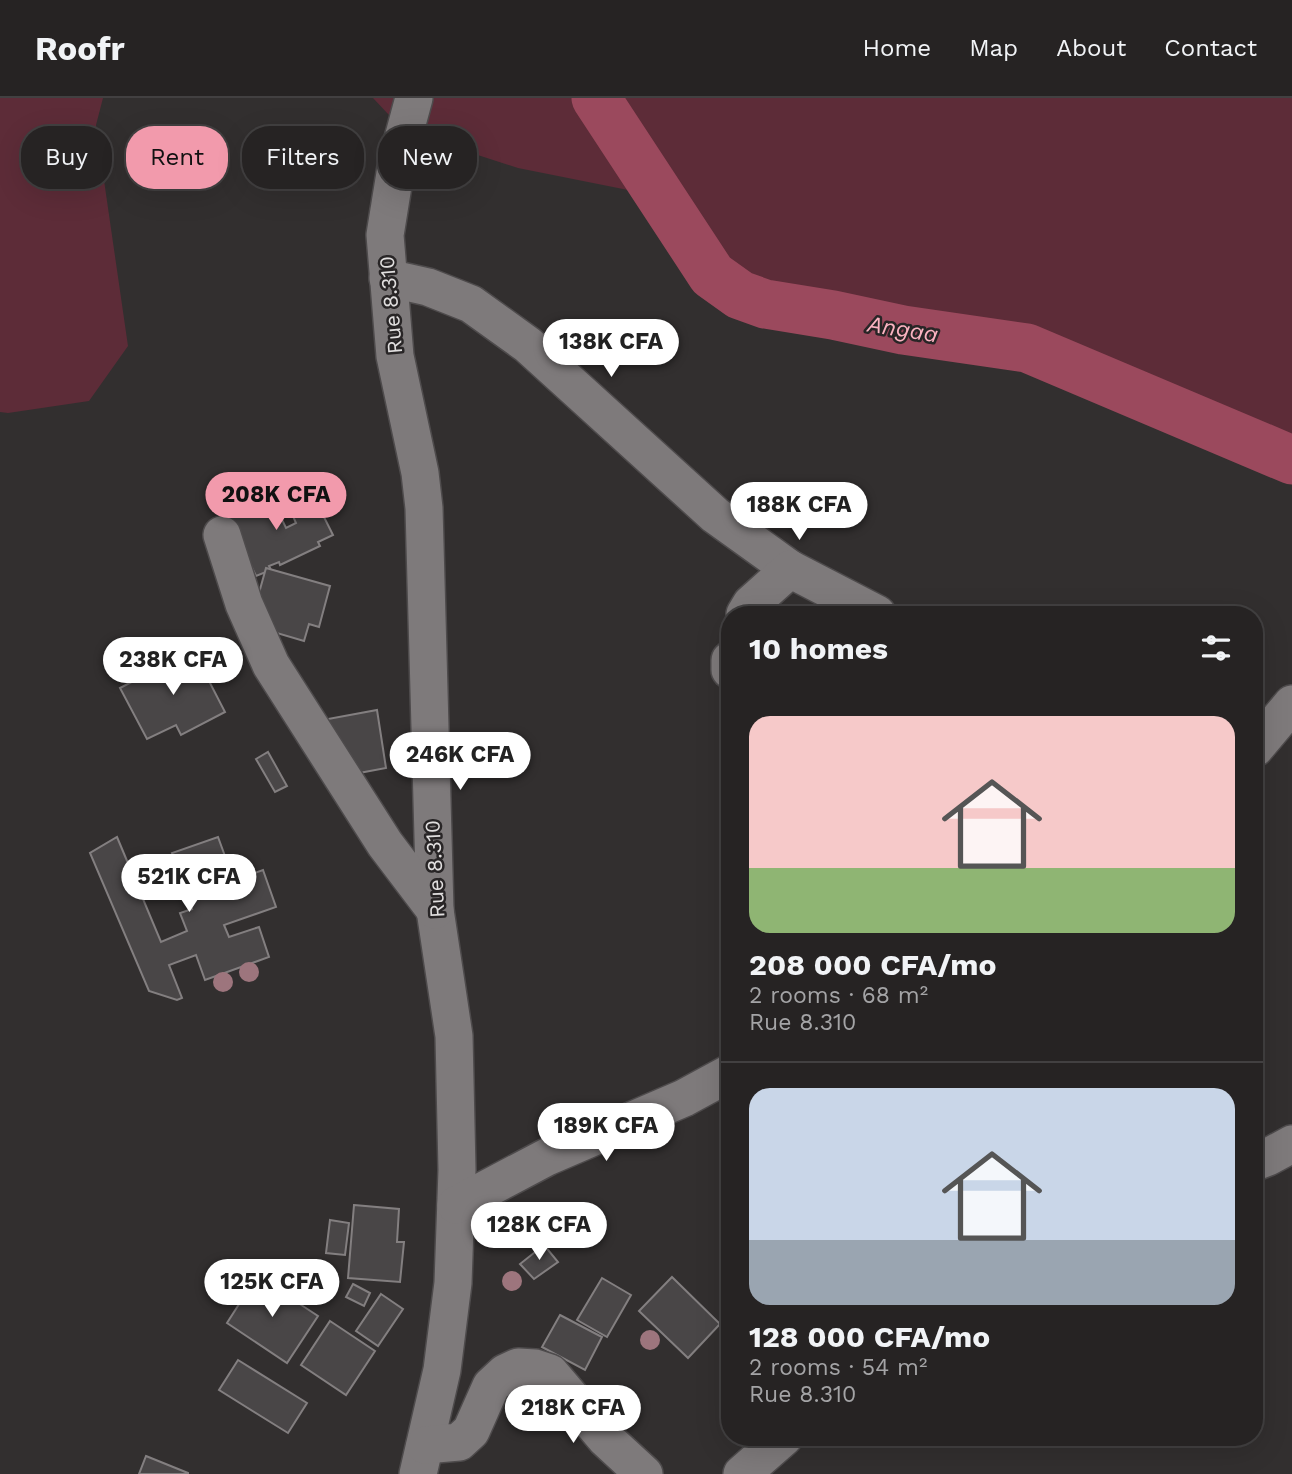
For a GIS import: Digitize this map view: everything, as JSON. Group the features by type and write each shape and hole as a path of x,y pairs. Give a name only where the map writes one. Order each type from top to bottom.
{"street":[{"name":"Rue 8.310","path":"414,98 397,161 385,235 395,356 420,473 427,541 428,685 435,910 454,1036 456,1205 450,1308 442,1370 421,1460"},
{"path":"388,278 428,287 471,304 519,338 597,405 715,514 790,569 862,606"},
{"path":"222,534 244,604 271,664 385,844 435,910"},
{"path":"750,606 790,569"},
{"path":"1263,738 1292,704"},
{"path":"456,1205 547,1157 684,1098 721,1078"},
{"path":"1263,1159 1292,1144"},
{"path":"421,1460 459,1442 471,1431 491,1386 505,1373 519,1367 536,1368 550,1373 606,1439 644,1474"},
{"path":"742,1474 774,1446"}],"shaded area":[{"path":"0,98 103,98 96,126 21,126 21,189 105,189 128,346 89,401 0,412"},
{"path":"373,98 1292,98 1292,460 1027,348 903,330 765,304 740,295 712,275 676,226 663,197 518,168 477,155 477,126 399,126"}],"building":[{"path":"268,490 286,528 296,523 290,509 309,501 315,514 321,511 333,535 318,542 320,546 280,565 279,562 269,566 271,570 256,576 225,510"},
{"path":"266,568 330,586 319,627 309,624 304,641 250,625"},
{"path":"193,650 225,712 181,735 176,725 147,739 120,688"},
{"path":"377,710 386,768 343,776 328,719"},
{"path":"268,752 287,786 275,792 256,759"},
{"path":"117,837 161,942 187,931 180,913 192,909 172,853 218,837 229,867 236,865 241,878 263,870 276,907 224,925 229,937 259,927 269,957 205,980 196,955 169,965 182,998 177,1000 149,991 90,853"},
{"path":"354,1205 399,1209 397,1242 404,1242 400,1282 348,1278"},
{"path":"330,1220 349,1223 345,1255 326,1253"},
{"path":"544,1245 558,1262 534,1279 520,1264"},
{"path":"257,1276 318,1316 287,1363 227,1323"},
{"path":"672,1277 720,1324 688,1358 639,1311"},
{"path":"602,1278 631,1295 607,1337 577,1320"},
{"path":"353,1284 370,1293 364,1306 346,1297"},
{"path":"381,1294 403,1309 378,1346 356,1331"},
{"path":"560,1315 602,1337 585,1370 542,1347"},
{"path":"330,1321 375,1351 346,1395 301,1365"},
{"path":"238,1360 307,1403 288,1433 219,1390"},
{"path":"146,1456 188,1473 188,1474 139,1474"}],"waterway":[{"name":"Angaa","path":"596,98 712,275 740,295 765,304 903,330 1027,348 1292,460"}]}
